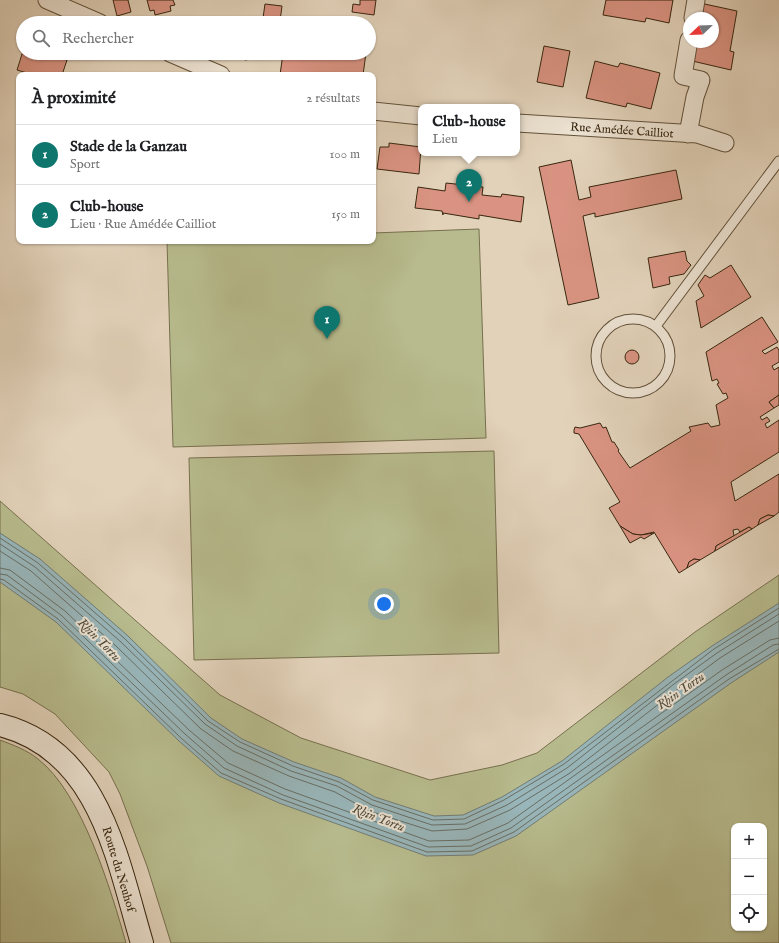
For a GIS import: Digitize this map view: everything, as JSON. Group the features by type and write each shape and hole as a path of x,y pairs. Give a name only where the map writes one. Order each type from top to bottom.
{"street":[{"path":"47,0 84,16"},
{"path":"694,12 696,0"},
{"path":"688,48 683,76 701,80 695,97 688,134"},
{"path":"186,60 214,72"},
{"path":"376,111 418,116"},
{"name":"Rue Amédée Cailliot","path":"520,123 697,134 725,143"},
{"name":"Route du Neuhof","path":"0,725 30,736 49,748 64,760 89,792 110,836 142,943"}],"lane":[{"path":"656,326 779,161"},
{"path":"634,318 646,320 656,326 665,336 670,348 670,361 666,373 658,383 648,390 635,393 622,392 612,386 603,378 596,362 598,344 603,333 617,322 634,318"}],"green space":[{"path":"479,229 486,438 173,447 167,244 376,244 376,233"},
{"path":"494,451 499,653 194,660 189,458"},
{"path":"0,501 220,695 301,738 430,780 502,765 537,753 695,632 779,575 779,943 171,943 147,866 120,794 109,772 55,714 23,694 0,687"},
{"path":"0,740 25,750 38,759 54,774 68,795 93,844 112,897 126,943 0,943"}],"water":[{"name":"Rhin Tortu","path":"0,533 40,559 127,635 211,718 242,739 294,762 341,778 375,797 434,816 463,815 502,797 562,761 668,677 712,646 779,603 779,652 731,683 516,836 473,855 426,856 279,803 219,776 179,741 56,622 0,582"}],"building":[{"path":"113,0 128,0 131,12 117,16"},
{"path":"147,0 173,0 175,5 170,6 171,11 155,15 154,10 150,11"},
{"path":"360,0 376,0 374,15 352,12 353,4 360,5"},
{"path":"606,0 673,0 669,23 646,18 645,22 603,15"},
{"path":"700,3 737,11 730,51 734,52 731,70 688,60 691,48 719,48 719,12 698,12"},
{"path":"265,4 282,6 281,16 263,16"},
{"path":"544,46 570,51 563,87 537,82"},
{"path":"20,60 67,60 63,72 24,72 17,70"},
{"path":"282,60 365,60 363,72 280,72"},
{"path":"595,61 618,67 620,63 660,73 651,109 627,103 626,107 586,98"},
{"path":"389,143 418,147 418,156 420,156 419,174 377,169 380,147 389,147"},
{"path":"571,160 579,200 591,197 589,187 676,170 682,199 595,217 595,213 583,216 599,298 568,305 539,167"},
{"path":"446,183 483,187 482,195 501,197 502,194 524,197 521,222 479,215 479,219 443,213 443,215 442,211 415,208 418,187 445,191"},
{"path":"685,251 687,261 691,265 684,274 669,277 670,284 653,288 648,258"},
{"path":"731,265 751,297 701,328 696,301 704,296 698,285 705,275 710,278"},
{"path":"762,317 778,342 762,351 765,354 777,347 779,350 779,362 772,366 774,370 779,367 779,395 769,402 774,408 760,417 762,420 767,417 770,421 765,424 767,428 779,420 779,452 731,482 735,501 779,474 779,512 774,516 768,515 760,519 758,525 752,529 749,527 740,532 738,529 733,530 734,536 716,546 715,551 700,560 694,559 689,562 687,568 679,573 654,532 641,535 633,534 620,526 609,508 620,502 579,434 574,433 574,430 575,427 580,428 600,423 603,428 606,427 612,442 614,442 619,450 618,451 630,468 691,431 689,427 708,423 711,427 720,425 716,405 728,398 726,393 723,394 717,384 719,383 717,379 712,381 706,352"},
{"path":"632,350 637,352 639,357 637,362 632,364 627,362 625,357 627,352"},
{"path":"779,395 779,405 774,408 769,402"},
{"path":"768,515 774,516 758,525 760,519"},
{"path":"620,526 633,534 641,535 654,533 644,539 641,537 630,543"},
{"path":"749,527 752,529 715,551 716,546"},
{"path":"694,559 700,560 687,568 689,562"}],"place":[{"name":"Club-house","path":"469,202"},
{"name":"Stade de la Ganzau","path":"327,339"}]}
